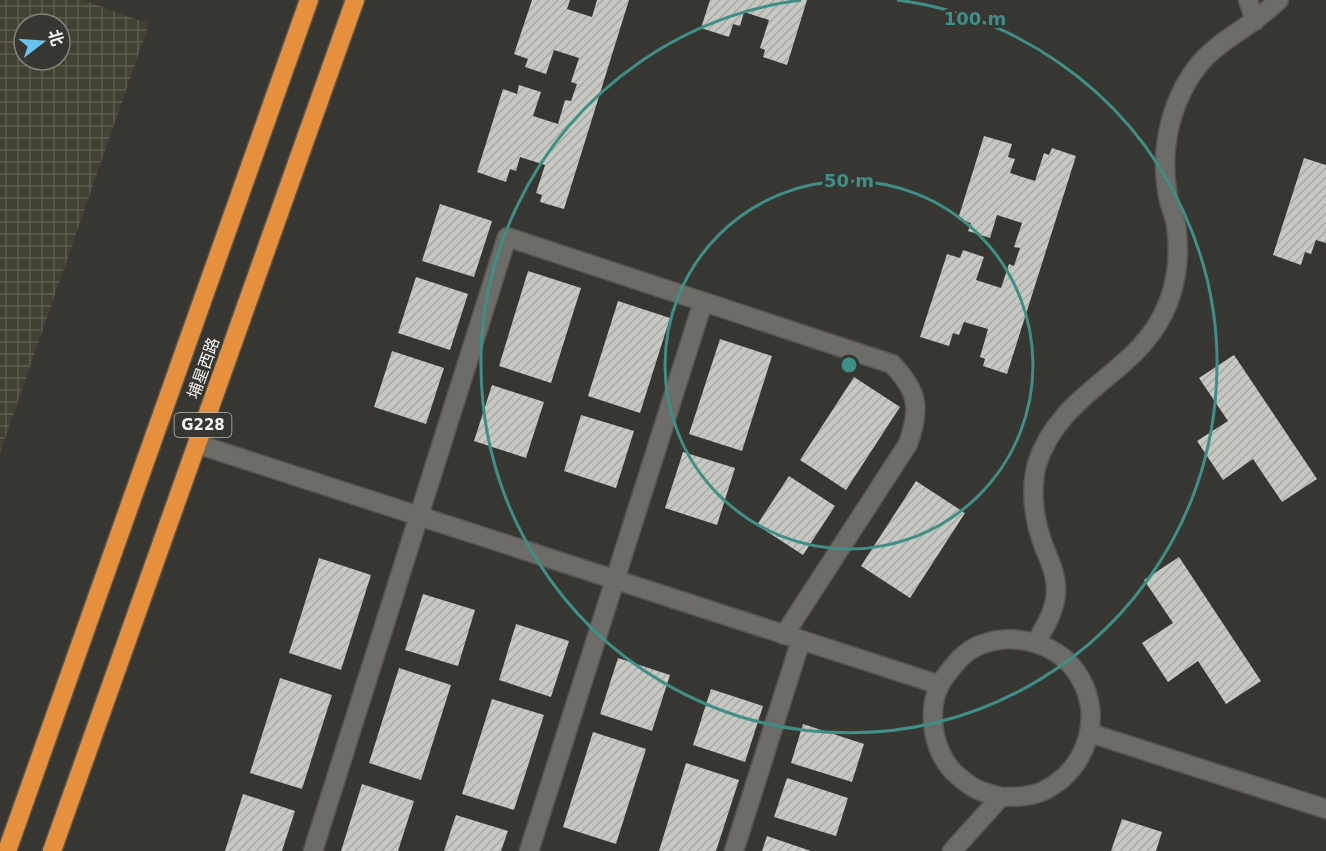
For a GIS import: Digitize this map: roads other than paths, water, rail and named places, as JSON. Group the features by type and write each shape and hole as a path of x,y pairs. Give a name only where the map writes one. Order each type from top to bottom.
{"highway":[{"name":"埔星西路","path":"7,851 309,0"},
{"name":"埔星西路","path":"52,851 355,0"}],"lane":[{"path":"1248,0 1255,21"},
{"path":"1036,642 1050,618 1056,592 1053,566 1042,542 1033,504 1037,465 1052,430 1078,401 1134,352 1157,326 1173,294 1179,259 1176,224 1167,191 1165,156 1170,123 1182,91 1201,62 1226,39 1255,21 1279,0"},
{"path":"313,851 507,237 891,364 907,380 916,400 916,423 908,444 792,637 734,851"},
{"path":"529,851 703,302"},
{"path":"196,444 940,685"},
{"path":"1008,639 1036,642 1061,656 1080,677 1090,704 1090,733 1082,756 1061,780 1048,789 1025,797 1000,797 973,788 950,768 936,743 932,713 940,685 956,661 980,645 1008,639"},
{"path":"1090,733 1326,809"},
{"path":"952,851 1000,797"}]}
